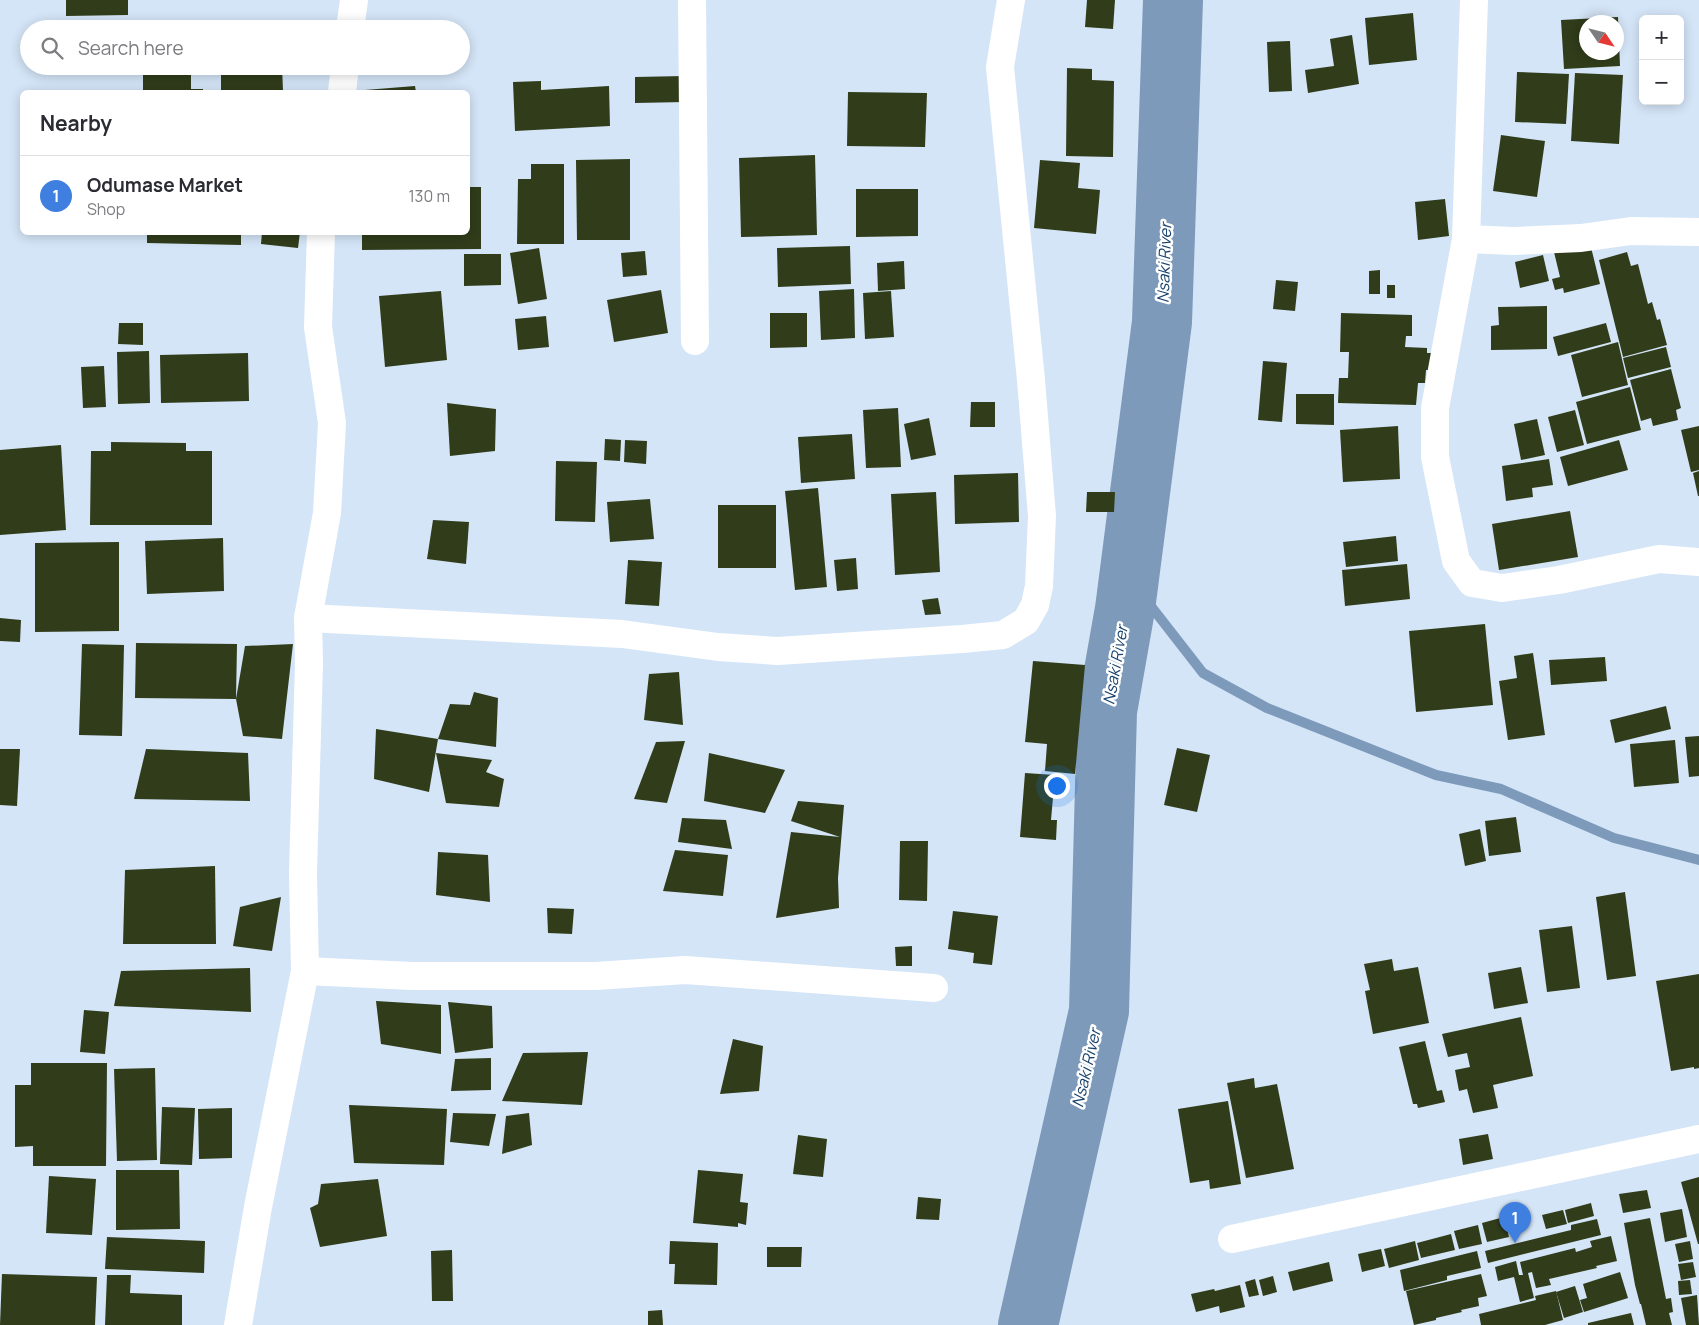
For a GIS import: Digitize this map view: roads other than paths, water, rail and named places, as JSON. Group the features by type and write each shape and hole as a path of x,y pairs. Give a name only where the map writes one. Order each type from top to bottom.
{"street":[{"path":"351,20 354,0"},
{"path":"692,0 694,341"},
{"path":"308,618 622,634 718,647 778,651 1003,635 1026,621 1035,605 1039,586 1042,516 1030,368 1000,67 1011,0"},
{"path":"1474,0 1466,239 1435,408 1434,457 1456,561 1472,583 1502,588 1559,580 1659,559 1699,562"},
{"path":"342,90 344,75"},
{"path":"1466,239 1514,241 1581,238 1631,231 1699,232"},
{"path":"238,1325 258,1207 305,971 303,873 309,663 308,618 327,513 332,423 318,327 321,235"},
{"path":"305,971 412,976 586,976 686,970 934,988"},
{"path":"1232,1239 1699,1139"}],"waterway":[{"name":"Nsaki River","path":"1028,1325 1099,1011 1107,711 1125,609 1162,322 1173,0"},
{"path":"1129,578 1203,673 1267,708 1436,775 1501,789 1614,838 1699,860"}],"place":[{"name":"Odumase Market","path":"1515,1243"}]}
